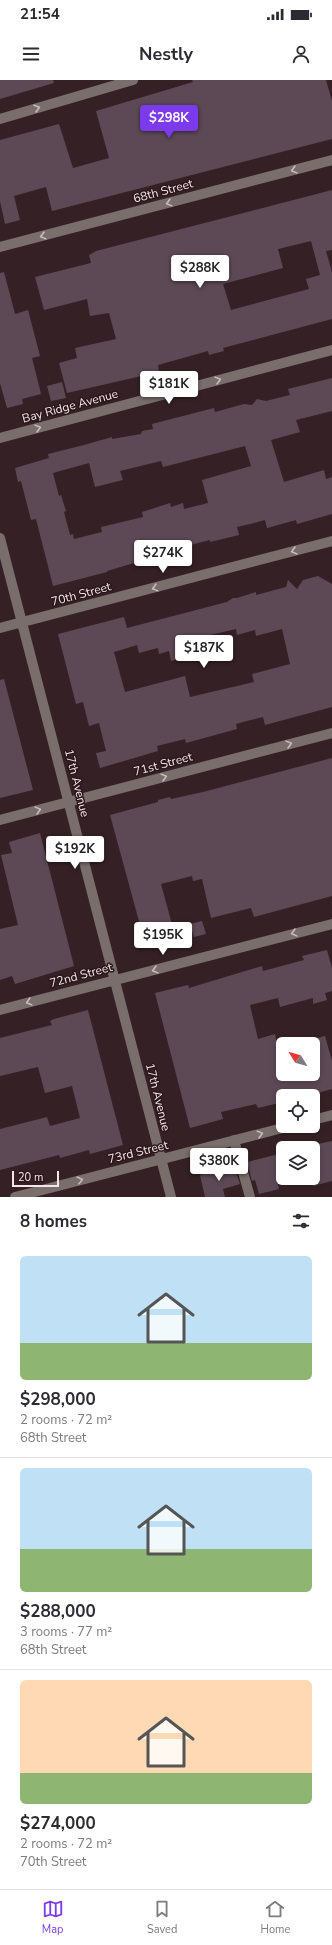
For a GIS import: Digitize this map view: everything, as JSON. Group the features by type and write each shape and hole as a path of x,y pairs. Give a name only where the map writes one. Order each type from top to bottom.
{"street":[{"path":"0,119 133,80"},
{"name":"68th Street","path":"0,247 332,160"},
{"name":"Bay Ridge Avenue","path":"0,438 332,350"},
{"name":"17th Avenue","path":"0,538 171,1197"},
{"name":"70th Street","path":"0,628 332,541"},
{"name":"71st Street","path":"0,820 332,733"},
{"name":"72nd Street","path":"0,1010 332,924"},
{"path":"320,1118 332,1115"},
{"name":"73rd Street","path":"15,1197 276,1130"},
{"path":"234,1140 250,1197"}],"building":[{"path":"0,80 53,80 54,83 0,99"},
{"path":"192,80 326,80 332,101 332,139 52,211 46,187 14,196 20,220 5,224 0,201 0,140 59,124 73,168 109,158 96,111 193,82"},
{"path":"332,190 332,250 326,251 332,272 332,319 223,348 224,351 209,355 208,351 158,365 159,372 67,393 59,363 77,358 75,348 116,339 109,313 90,316 87,299 44,310 35,277 91,263 89,255 96,251","holes":["311,241 320,275 306,279 309,289 231,310 223,284 283,268 278,249"]},
{"path":"4,272 15,314 28,310 40,356 32,358 41,394 22,399 23,404 7,408 0,383 0,273"},
{"path":"332,378 332,411 296,420 300,432 271,440 284,482 324,470 326,479 332,477 332,514 297,524 296,520 267,528 265,520 237,527 239,535 182,547 185,556 154,564 153,560 135,565 134,563 107,572 53,586 36,519 31,520 21,481 18,482 15,468 49,458 48,454 112,437 112,439 141,434 142,431 153,429 152,424 214,408 215,412 244,404 252,405 257,399 266,401 290,395 288,389","holes":["245,446 251,466 202,480 208,503 184,509 183,503 171,507 170,503 142,512 143,517 101,527 102,532 74,539 73,534 70,535 64,512 66,511 61,495 59,496 53,473 89,463 95,487 123,480 120,471 161,461 163,467"]},
{"path":"62,382 66,398 51,401 47,386"},
{"path":"318,576 332,584 332,707 265,725 263,717 247,721 236,724 237,729 186,743 185,739 157,746 158,751 100,768 96,753 106,751 99,723 89,726 83,702 76,704 58,634 124,617 127,628 227,602 233,598 256,592 256,595 286,587 288,580 297,589 303,580","holes":["236,629 237,635 255,630 256,636 282,629 290,664 252,674 254,682 190,697 185,676 125,692 114,652 137,645 139,653 158,648 159,654 169,651 171,661 203,652 202,649 209,647 206,636"]},
{"path":"4,679 33,790 0,798 0,680"},
{"path":"332,758 332,896 254,917 251,908 211,918 202,879 193,881 192,876 161,884 176,939 146,947 110,815 158,802 158,800 170,797 171,799 203,792"},
{"path":"40,833 74,966 15,984 12,976 0,980 0,929 18,925 1,855 12,853 9,842"},
{"path":"202,921 206,934 194,937 190,924"},
{"path":"327,950 332,968 332,991 325,993 327,1000 313,1004 313,998 280,1007 278,998 250,1005 258,1039 275,1034 276,1081 320,1081 320,1037 325,1036 332,1061 332,1089 320,1092 320,1089 276,1089 276,1104 258,1108 256,1104 221,1112 223,1119 190,1128 155,993 188,985 189,988 262,966 263,971 304,960 302,956"},
{"path":"88,1010 123,1145 90,1154 89,1150 60,1158 59,1155 0,1170 0,1129 47,1117 50,1126 80,1118 72,1086 45,1093 38,1067 0,1076 0,1038 52,1025 50,1021 54,1019"},
{"path":"332,1141 332,1181 320,1184 320,1144"},
{"path":"276,1155 276,1185 278,1185 279,1189 259,1194 255,1180 252,1181 247,1162"},
{"path":"234,1166 240,1184 223,1189 225,1197 205,1197 200,1175"}]}
